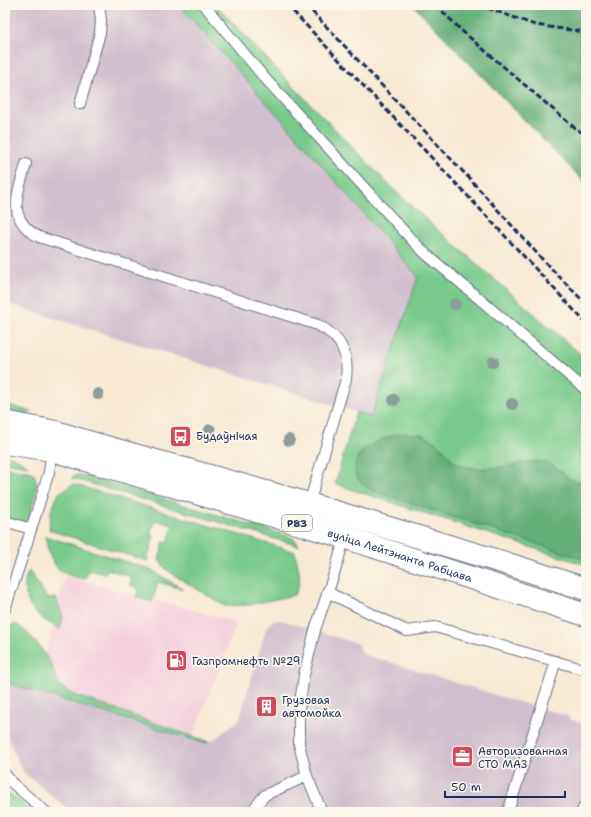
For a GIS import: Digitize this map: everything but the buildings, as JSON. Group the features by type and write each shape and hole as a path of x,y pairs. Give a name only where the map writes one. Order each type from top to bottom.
{"highway":[{"name":"вуліца Лейтэнанта Рабцава","path":"5,422 54,441 586,615"},
{"name":"вуліца Лейтэнанта Рабцава","path":"5,443 54,441 85,442 309,504 586,589"}],"lane":[{"path":"80,104 100,33 101,20 99,5"},
{"path":"204,5 263,76 411,239 438,264 586,390"},
{"path":"26,164 16,203 17,211 20,220 25,227 39,237 318,325 334,336 341,345 346,356 346,379 309,504"},
{"path":"5,609 32,529 49,472 54,441"},
{"path":"322,812 307,776 299,744 299,710 304,675 314,630 336,568 351,517"},
{"path":"5,521 32,529"},
{"path":"327,592 406,631 435,627 586,670"},
{"path":"508,812 556,661"},
{"path":"5,774 12,783 46,812"},
{"path":"251,812 265,795 307,776"}],"shaded area":[{"path":"5,5 179,5 307,148 418,277 371,417 5,303"},
{"path":"65,576 237,622 193,736 37,689"},
{"path":"281,620 358,644 363,654 568,716 569,719 586,724 586,812 72,812 23,772 5,732 5,682 204,743 209,742 239,720 266,629 272,621"}],"green space":[{"path":"179,5 216,5 392,188 431,224 586,359 586,565 335,484 356,412 371,417 418,277 307,148"},
{"path":"413,5 586,5 586,184"},
{"path":"5,404 32,412 28,413 28,416 5,411"},
{"path":"404,433 421,434 434,441 454,462 464,466 477,469 512,466 538,461 549,463 569,479 580,482 586,480 586,560 373,491 363,485 358,479 355,468 356,460 360,454 366,448 381,440"},
{"path":"5,454 17,459 28,466 5,462"},
{"path":"5,467 32,472 36,480 36,490 27,524 5,518"},
{"path":"75,475 82,475 285,535 295,540 299,546 71,478"},
{"path":"73,484 295,552 300,579 297,590 294,595 249,605 225,606 165,568 159,560 164,541 168,543 173,525 155,520 150,534 154,536 147,561 49,530 51,511 59,493"},
{"path":"45,536 149,569 183,589 158,582 152,602 136,597 139,589 130,585 132,577 107,569 105,574 89,570 85,579 65,573 57,568 52,559 48,550"},
{"path":"29,571 48,599 56,598 63,617 60,629 36,613 28,602 25,585 26,577"},
{"path":"15,624 26,631 42,650 53,669 56,679 68,692 209,742 204,743 5,682 5,644 10,627"},
{"path":"5,790 32,812 5,812"}],"railway":[{"path":"287,5 586,323"},
{"path":"306,5 469,178 543,260 586,304"},
{"path":"436,5 461,30 577,130 586,134"},
{"path":"479,5 535,25 586,32"}],"place":[{"name":"Будаўнічая","path":"181,436"},
{"name":"Газпромнефть №29","path":"177,661"},
{"name":"Грузовая автомойка","path":"266,706"},
{"name":"Авторизованная СТО МАЗ","path":"462,757"}]}
